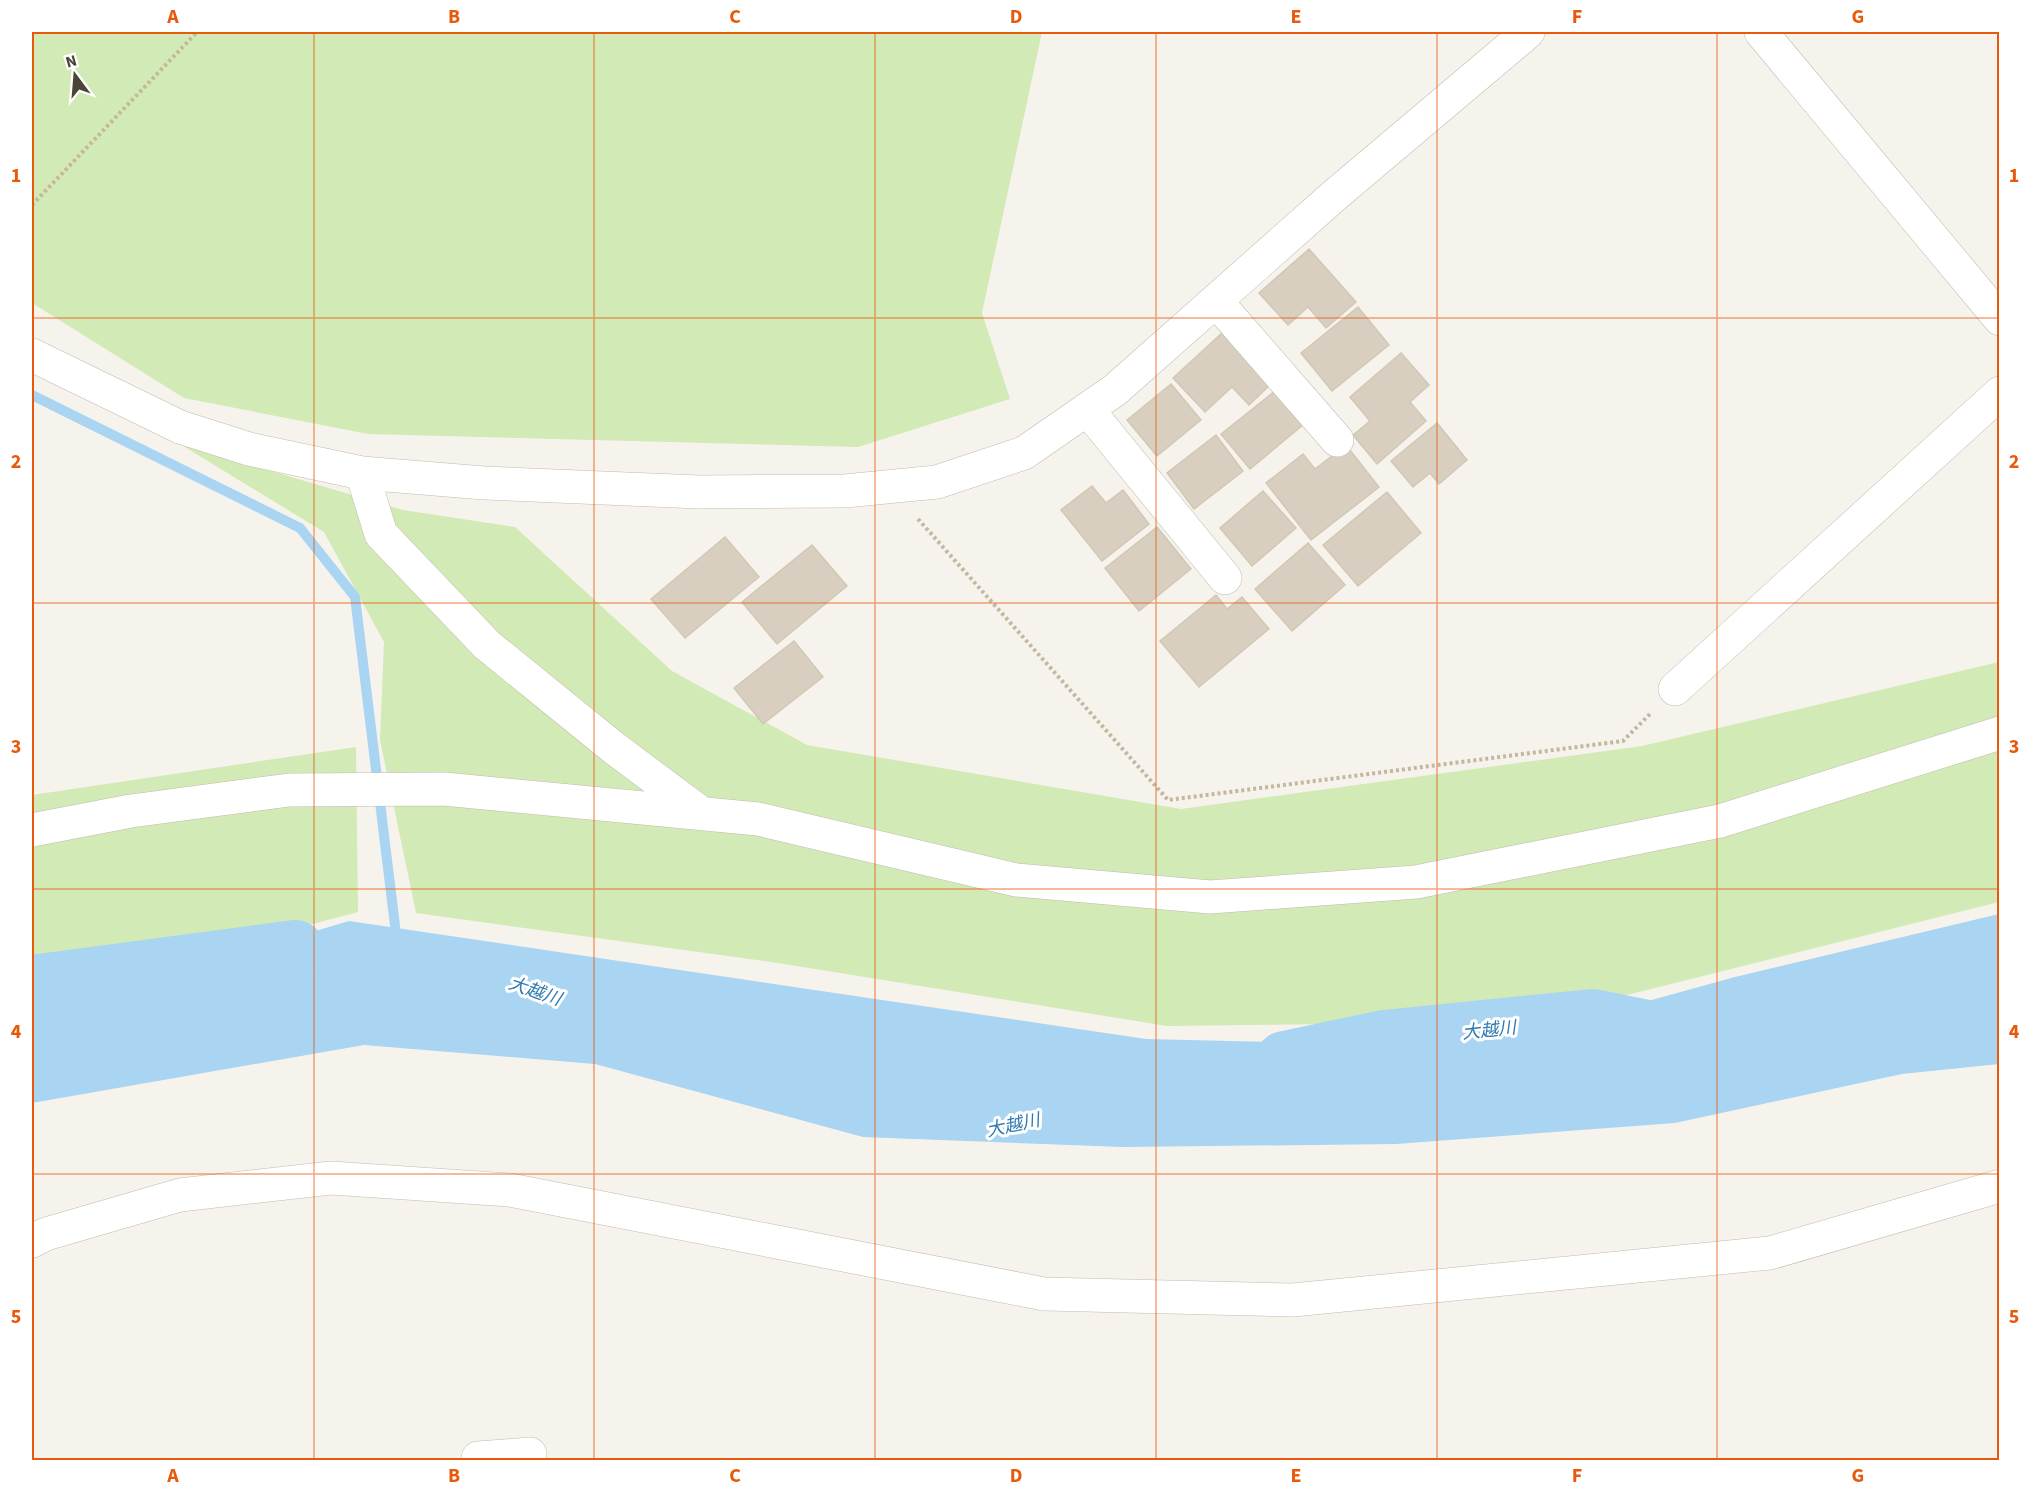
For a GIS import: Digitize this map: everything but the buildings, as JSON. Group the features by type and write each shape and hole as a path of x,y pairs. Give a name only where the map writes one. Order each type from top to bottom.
{"street":[{"path":"32,355 180,427 249,449 362,473 484,483 699,492 845,491 937,482 1024,453 1115,390 1528,32"},
{"path":"1761,32 2000,319"},
{"path":"1216,301 1337,440"},
{"path":"1675,689 2000,393"},
{"path":"1087,410 1225,578"},
{"path":"362,473 381,534 487,645 614,748 701,813"},
{"path":"32,830 131,811 288,790 444,789 758,819 1016,880 1210,897 1416,882 1720,821 2000,733"},
{"path":"32,1241 46,1234 180,1195 331,1178 510,1190 1044,1294 1293,1300 1770,1253 2000,1186"},
{"path":"478,1461 478,1458 530,1454"}],"path":[{"path":"32,205 197,32"},
{"path":"890,487 1168,800 1623,741 1675,689"}],"green space":[{"path":"32,32 1042,32 982,313 1010,399 858,447 368,434 184,398 32,303"},
{"path":"180,444 403,510 515,527 672,671 807,745 1181,809 1642,746 1999,662 1999,902 1607,1000 1413,1023 1167,1026 778,963 416,913 380,740 384,642 324,532"},
{"path":"356,747 358,912 286,931 32,971 32,795"}],"water":[{"path":"1999,914 1999,1064 1902,1074 1675,1123 1396,1144 1123,1147 863,1137 595,1064 364,1045 32,1103 32,1016 349,921 1146,1039 1481,1047 1735,977"}],"waterway":[{"path":"32,395 300,528 355,597 397,942"},
{"name":"大越川","path":"32,986 295,951"},
{"name":"大越川","path":"1285,1062 1384,1041 1592,1020 1656,1033"}]}
